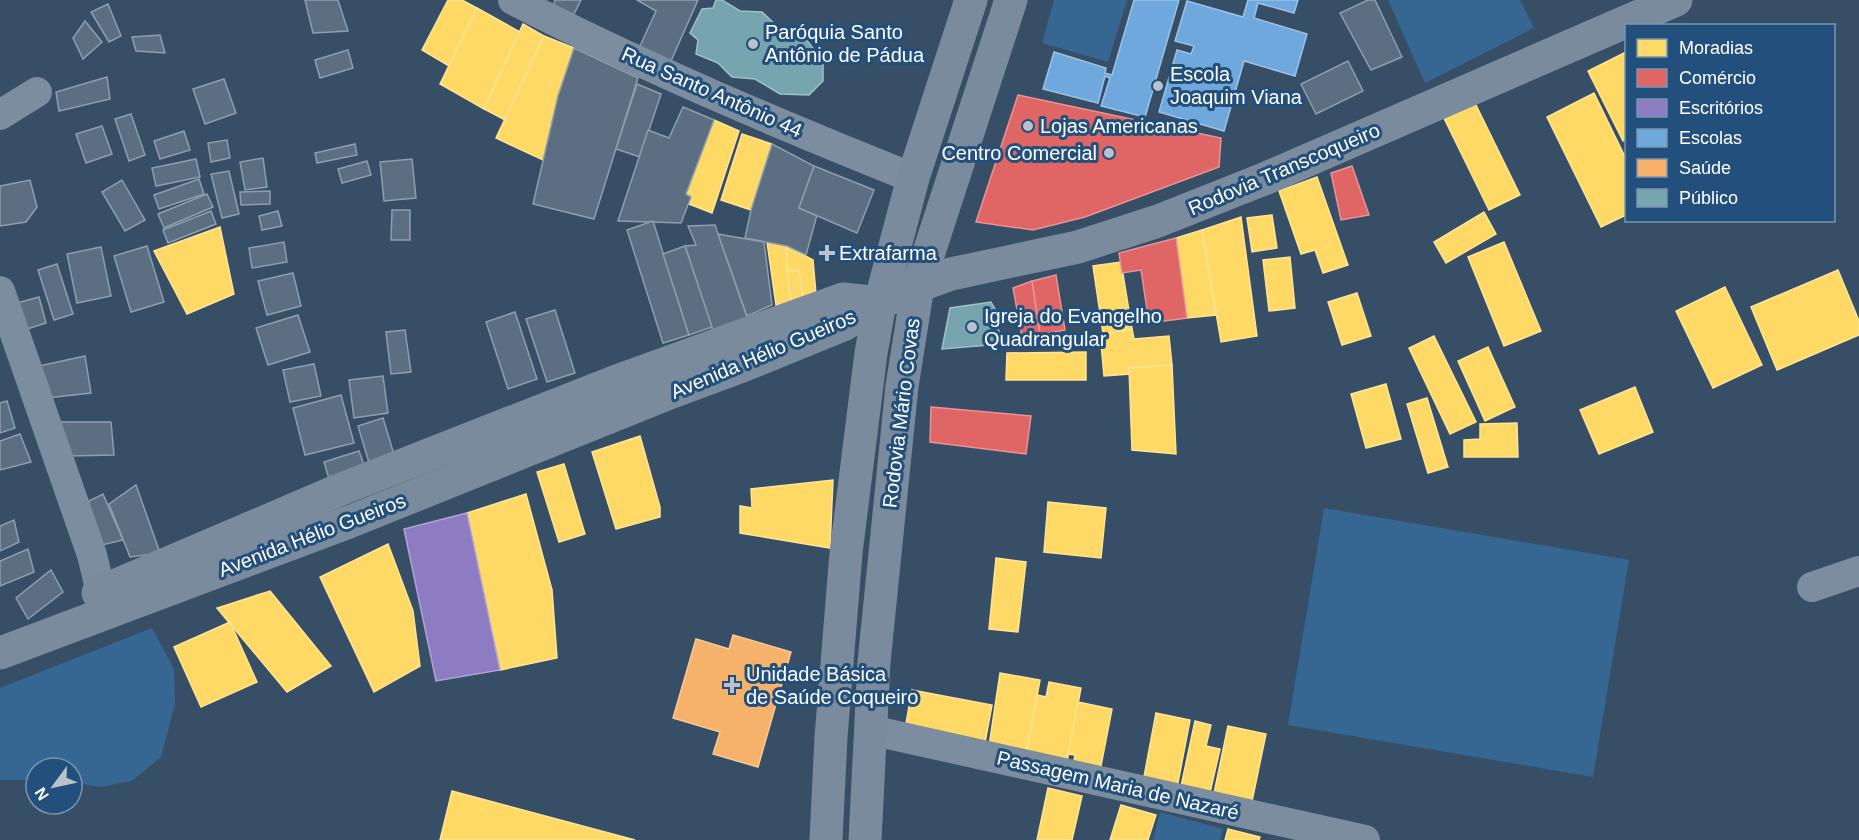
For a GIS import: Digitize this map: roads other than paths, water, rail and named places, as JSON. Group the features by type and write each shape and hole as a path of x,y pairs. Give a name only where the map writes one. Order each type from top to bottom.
{"main road":[{"name":"Rodovia Mário Covas","path":"826,840 831,730 846,553 871,353 880,303 914,178 971,0"},
{"name":"Rodovia Mário Covas","path":"865,840 874,662 901,396 918,286 1011,0"},
{"name":"Rodovia Transcoqueiro","path":"880,303 951,274 1078,247 1158,221 1264,179 1676,0"},
{"name":"Avenida Hélio Gueiros","path":"0,631 101,592 339,490 614,382 843,299 880,303"},
{"name":"Avenida Hélio Gueiros","path":"0,653 349,522 742,366 843,325 880,303"}],"street":[{"name":"Rua Santo Antônio 44","path":"513,0 586,38 782,124 914,178"},
{"path":"0,115 38,92"},
{"path":"0,291 92,555 101,592"},
{"path":"1812,587 1859,571"},
{"name":"Passagem Maria de Nazaré","path":"870,730 1365,840"}],"place":[{"name":"Paróquia Santo Antônio de Pádua","path":"753,44"},
{"name":"Escola Joaquim Viana","path":"1158,86"},
{"name":"Lojas Americanas","path":"1028,126"},
{"name":"Centro Comercial","path":"1109,153"},
{"name":"Extrafarma","path":"827,253"},
{"name":"Igreja do Evangelho Quadrangular","path":"972,327"},
{"name":"Unidade Básica de Saúde Coqueiro","path":"732,685"}]}
